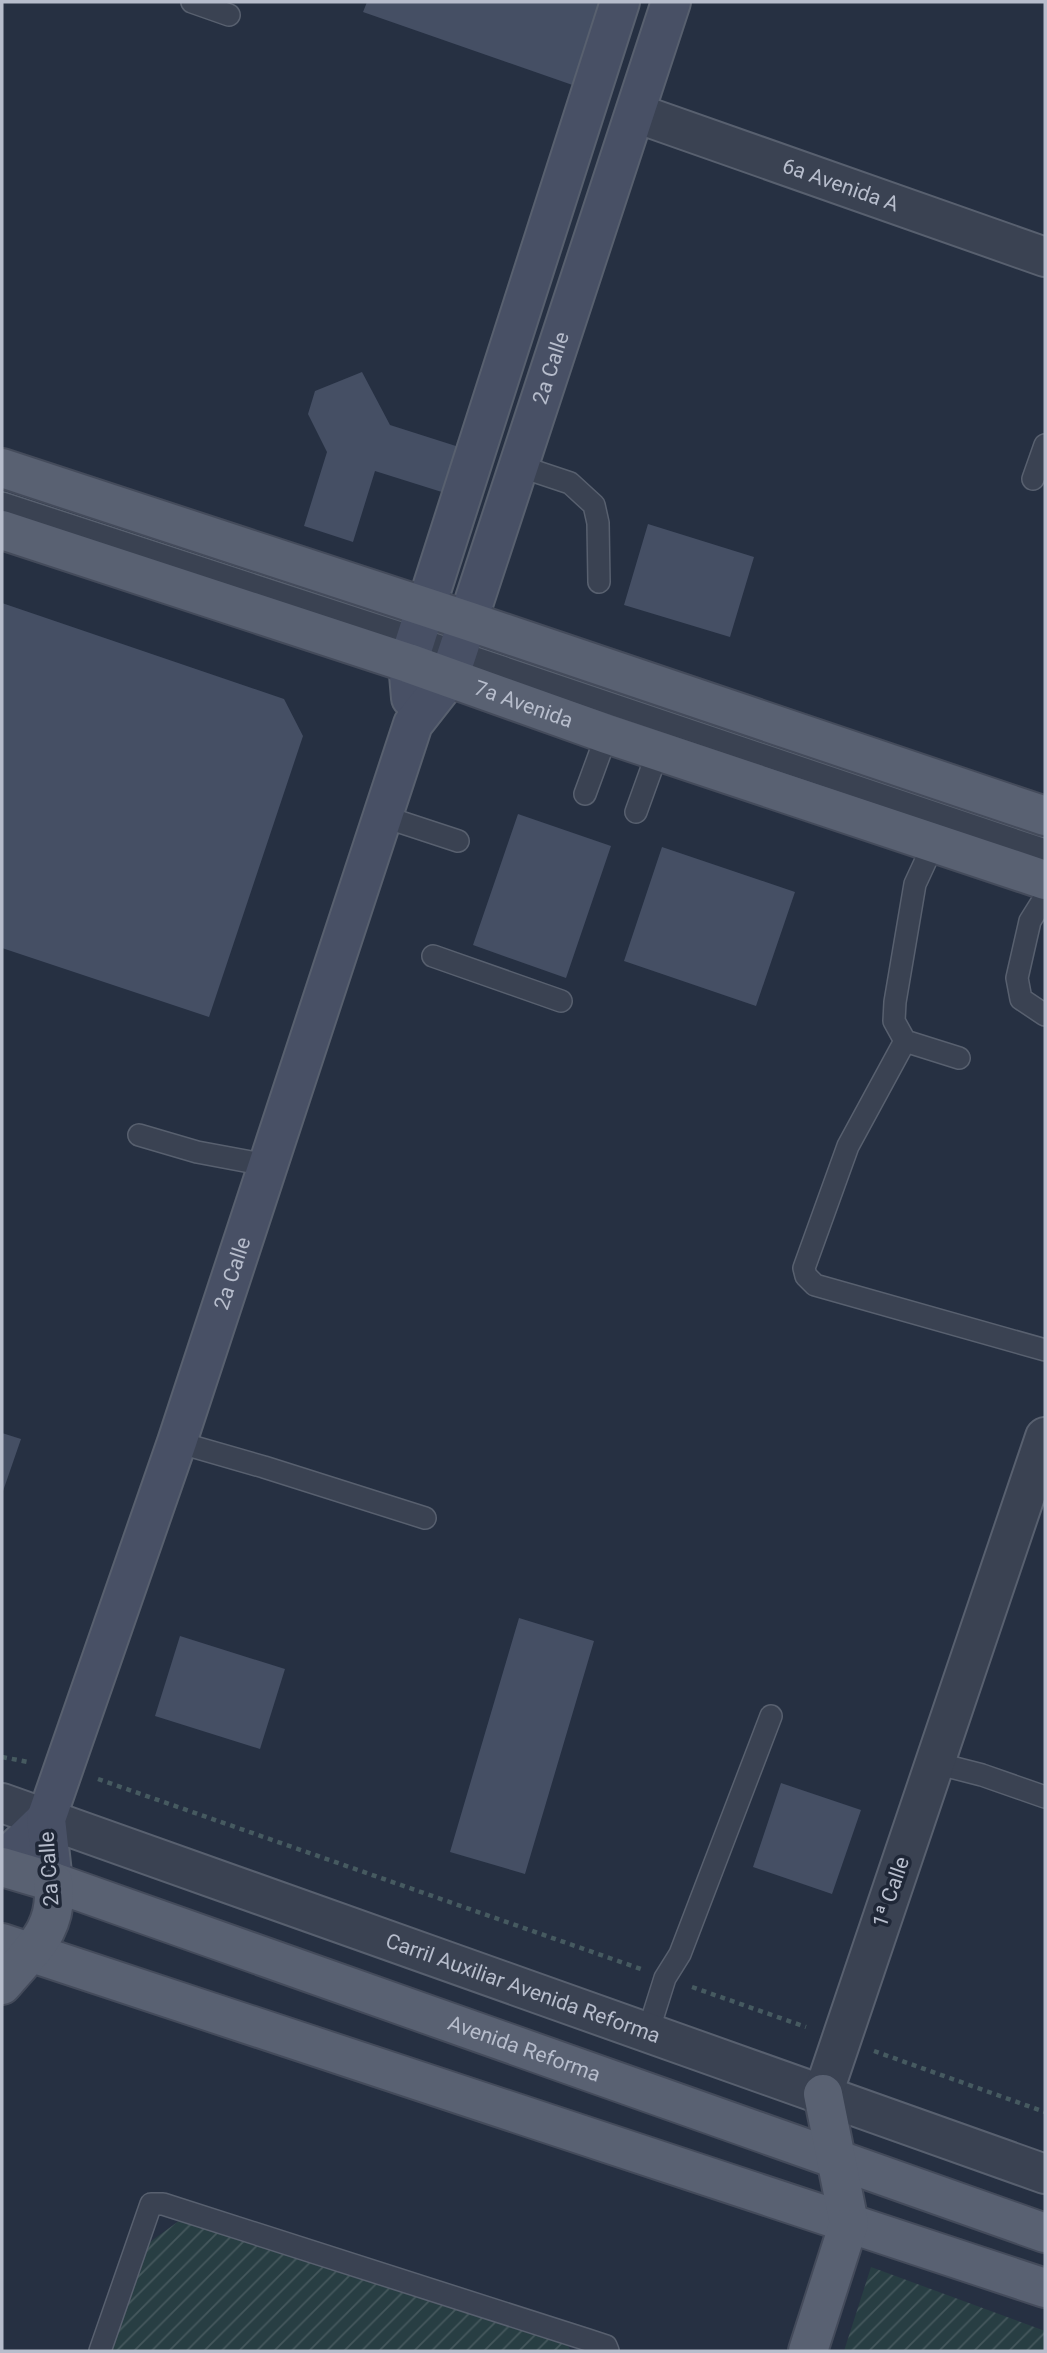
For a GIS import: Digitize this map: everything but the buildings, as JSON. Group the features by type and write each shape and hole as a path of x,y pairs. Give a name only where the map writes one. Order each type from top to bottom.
{"main road":[{"name":"2a Calle","path":"413,724 417,636 620,2"},
{"name":"2a Calle","path":"2,1985 15,1947 40,1941 48,1928 55,1898 46,1819 177,1442 413,724 458,650 671,2"},
{"name":"7a Avenida","path":"2,468 417,636 458,650 1045,816"},
{"name":"7a Avenida","path":"2,530 417,636 458,650 607,734 1045,880"},
{"name":"2a Calle","path":"2,1862 46,1819"},
{"name":"Avenida Reforma","path":"2,1867 52,1882 1045,2233"},
{"path":"15,1947 1045,2288"},
{"name":"1ª Calle","path":"823,2094 849,2223"},
{"path":"808,2351 849,2223"}],"street":[{"name":"6a Avenida A","path":"636,113 1045,257"},
{"name":"1ª Calle","path":"823,2094 935,1763 1037,1491 1045,1437"},
{"name":"Carril Auxiliar Avenida Reforma","path":"2,1803 1045,2174"}],"lane":[{"path":"192,2 229,15"},
{"path":"1033,478 1045,445"},
{"path":"519,466 570,483 594,505 598,523 599,582"},
{"path":"2,503 417,636"},
{"path":"458,650 1045,850"},
{"path":"585,794 607,734"},
{"path":"636,811 658,751"},
{"path":"382,816 458,841"},
{"path":"934,843 915,884 894,1021 905,1041 959,1058"},
{"path":"1045,897 1030,921 1017,978 1021,999 1045,1015"},
{"path":"433,956 561,1000"},
{"path":"905,1041 848,1146 804,1268 806,1276 816,1284 1045,1350"},
{"path":"139,1135 197,1152 267,1164"},
{"path":"177,1442 264,1466 425,1518"},
{"path":"648,2032 665,1978 680,1954 771,1716"},
{"path":"935,1763 982,1774 1045,1797"},
{"path":"100,2351 150,2204 163,2204 562,2331 606,2346 608,2351"}],"path":[{"path":"2,1757 64,1768 1045,2112"}],"green space":[{"path":"187,2215 564,2340 571,2351 111,2351 150,2242"},
{"path":"871,2267 1045,2331 1045,2351 844,2351"}]}
